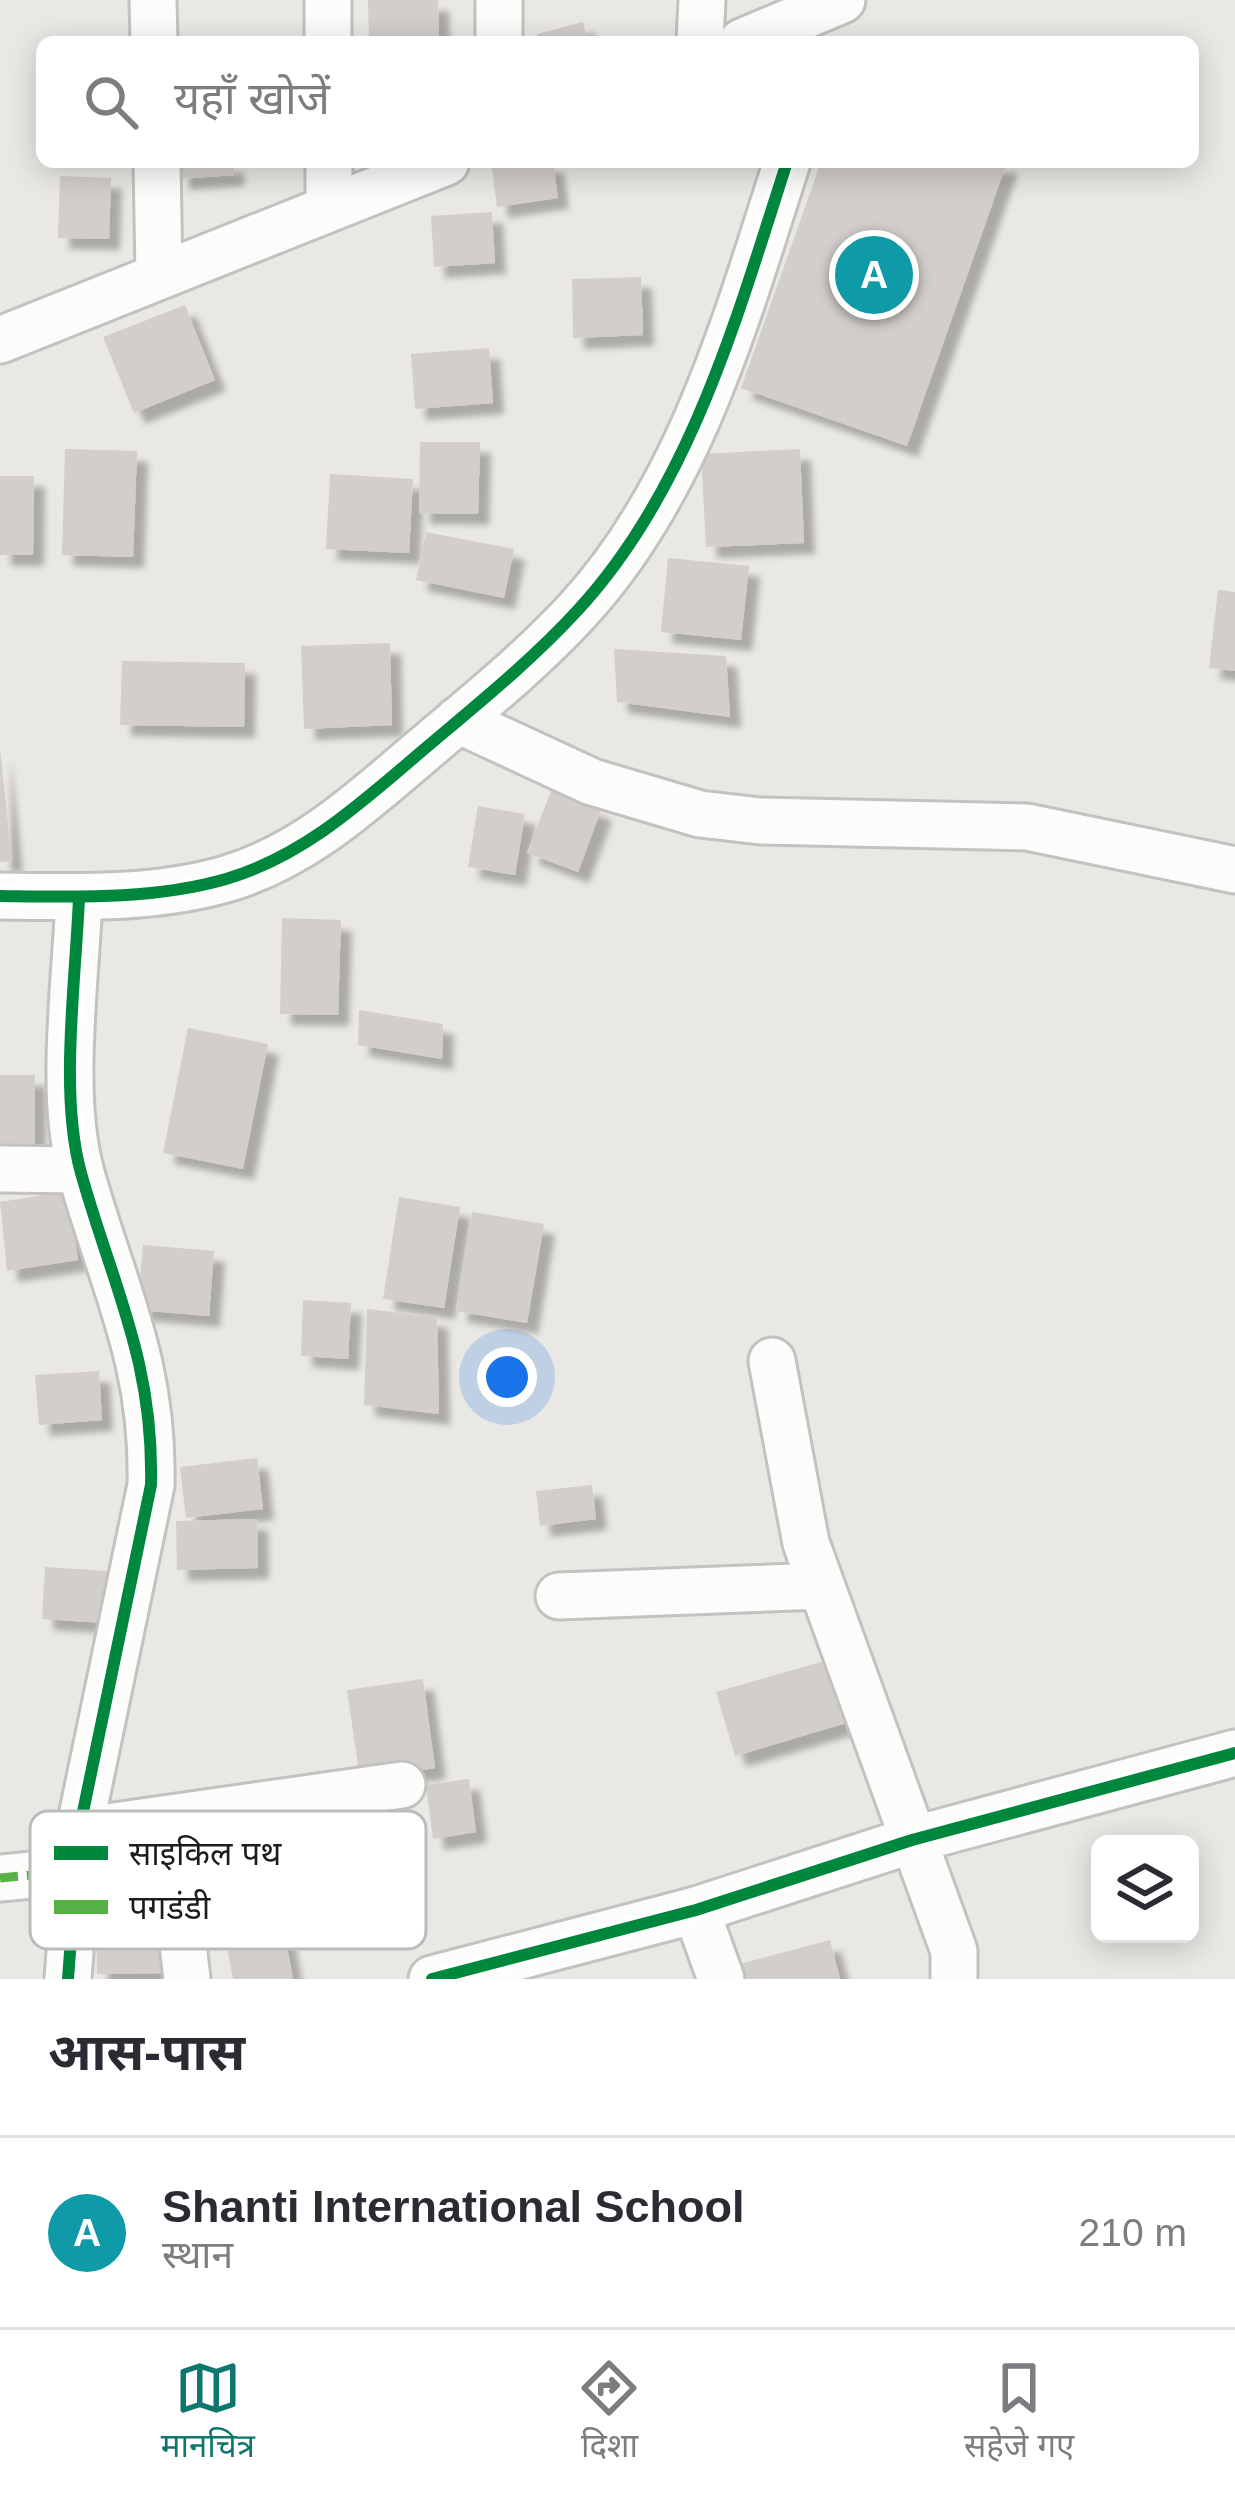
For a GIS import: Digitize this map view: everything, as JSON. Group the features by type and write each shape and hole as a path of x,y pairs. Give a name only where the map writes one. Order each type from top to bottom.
{"street":[{"path":"153,0 154,36"},
{"path":"328,0 328,36"},
{"path":"499,0 499,36"},
{"path":"700,36 702,0"},
{"path":"762,36 833,15"},
{"path":"157,168 160,275"},
{"path":"0,340 160,275 329,184 414,168"},
{"path":"0,896 166,892 227,878 289,854 346,816 579,610 660,496 697,419 785,168"},
{"path":"458,720 592,782 700,814 760,821 1027,827 1235,870"},
{"path":"79,897 74,1113 80,1170 148,1387 152,1435 151,1485 84,1811"},
{"path":"0,1169 80,1170"},
{"path":"772,1361 796,1501 820,1586 953,1951 954,1979"},
{"path":"560,1597 820,1586"},
{"path":"433,1979 696,1910 912,1840 1235,1754"},
{"path":"238,1811 401,1785"},
{"path":"0,1878 30,1867"},
{"path":"696,1910 721,1979"},
{"path":"68,1979 70,1949"},
{"path":"184,1949 187,1979"}],"building":[{"path":"368,0 438,0 439,36 369,36"},
{"path":"583,22 586,36 538,36"},
{"path":"178,168 233,168 234,175 178,179"},
{"path":"492,168 554,168 558,198 497,207"},
{"path":"819,168 1005,168 907,446 741,388"},
{"path":"60,176 111,178 109,239 58,238"},
{"path":"492,212 495,263 434,267 431,216"},
{"path":"641,277 643,335 573,338 572,279"},
{"path":"185,305 215,380 134,413 103,337"},
{"path":"489,348 493,403 415,409 411,354"},
{"path":"420,442 480,442 478,514 419,513"},
{"path":"65,449 137,451 133,557 62,555"},
{"path":"800,449 804,543 706,547 701,454"},
{"path":"330,474 413,479 409,553 326,549"},
{"path":"0,476 34,476 33,555 0,555"},
{"path":"426,532 514,549 504,598 416,580"},
{"path":"668,558 749,566 741,640 661,632"},
{"path":"1218,590 1235,592 1235,671 1209,668"},
{"path":"390,643 392,725 304,729 301,646"},
{"path":"614,649 726,656 730,717 617,702"},
{"path":"122,661 245,663 244,727 120,725"},
{"path":"0,748 12,861 0,862"},
{"path":"551,791 601,810 578,872 527,853"},
{"path":"478,806 525,814 515,875 468,867"},
{"path":"282,918 341,920 338,1015 280,1014"},
{"path":"359,1010 443,1024 442,1059 358,1045"},
{"path":"188,1028 268,1044 243,1169 163,1153"},
{"path":"0,1075 35,1075 35,1147 0,1148"},
{"path":"68,1191 78,1260 7,1271 0,1202"},
{"path":"399,1197 460,1207 444,1308 383,1299"},
{"path":"472,1212 544,1224 527,1323 456,1311"},
{"path":"143,1245 214,1251 209,1316 137,1310"},
{"path":"303,1300 351,1303 348,1359 301,1356"},
{"path":"367,1309 437,1317 439,1414 364,1405"},
{"path":"99,1371 102,1420 39,1425 35,1375"},
{"path":"257,1458 263,1509 186,1518 180,1467"},
{"path":"592,1485 596,1519 540,1526 536,1491"},
{"path":"257,1519 258,1568 177,1570 176,1521"},
{"path":"45,1567 108,1571 105,1623 42,1619"},
{"path":"828,1660 846,1723 735,1756 716,1692"},
{"path":"423,1679 435,1768 360,1779 347,1690"},
{"path":"469,1779 476,1832 433,1839 426,1785"},
{"path":"830,1940 840,1979 744,1979 740,1964"},
{"path":"97,1949 164,1949 164,1973 97,1974"},
{"path":"227,1949 287,1949 293,1979 233,1979"}],"marked path":[{"path":"0,1878 30,1875"}],"cycle path":[{"path":"0,896 142,894 198,886 254,869 306,842 354,808 540,648 616,563 680,456 728,340 785,168"},
{"path":"79,897 70,1073 74,1142 139,1362 151,1485 83,1811"},
{"path":"432,1979 696,1910 912,1840 1235,1753"},
{"path":"68,1979 70,1949"}],"place":[{"name":"Shanti International School","path":"874,275"}]}
